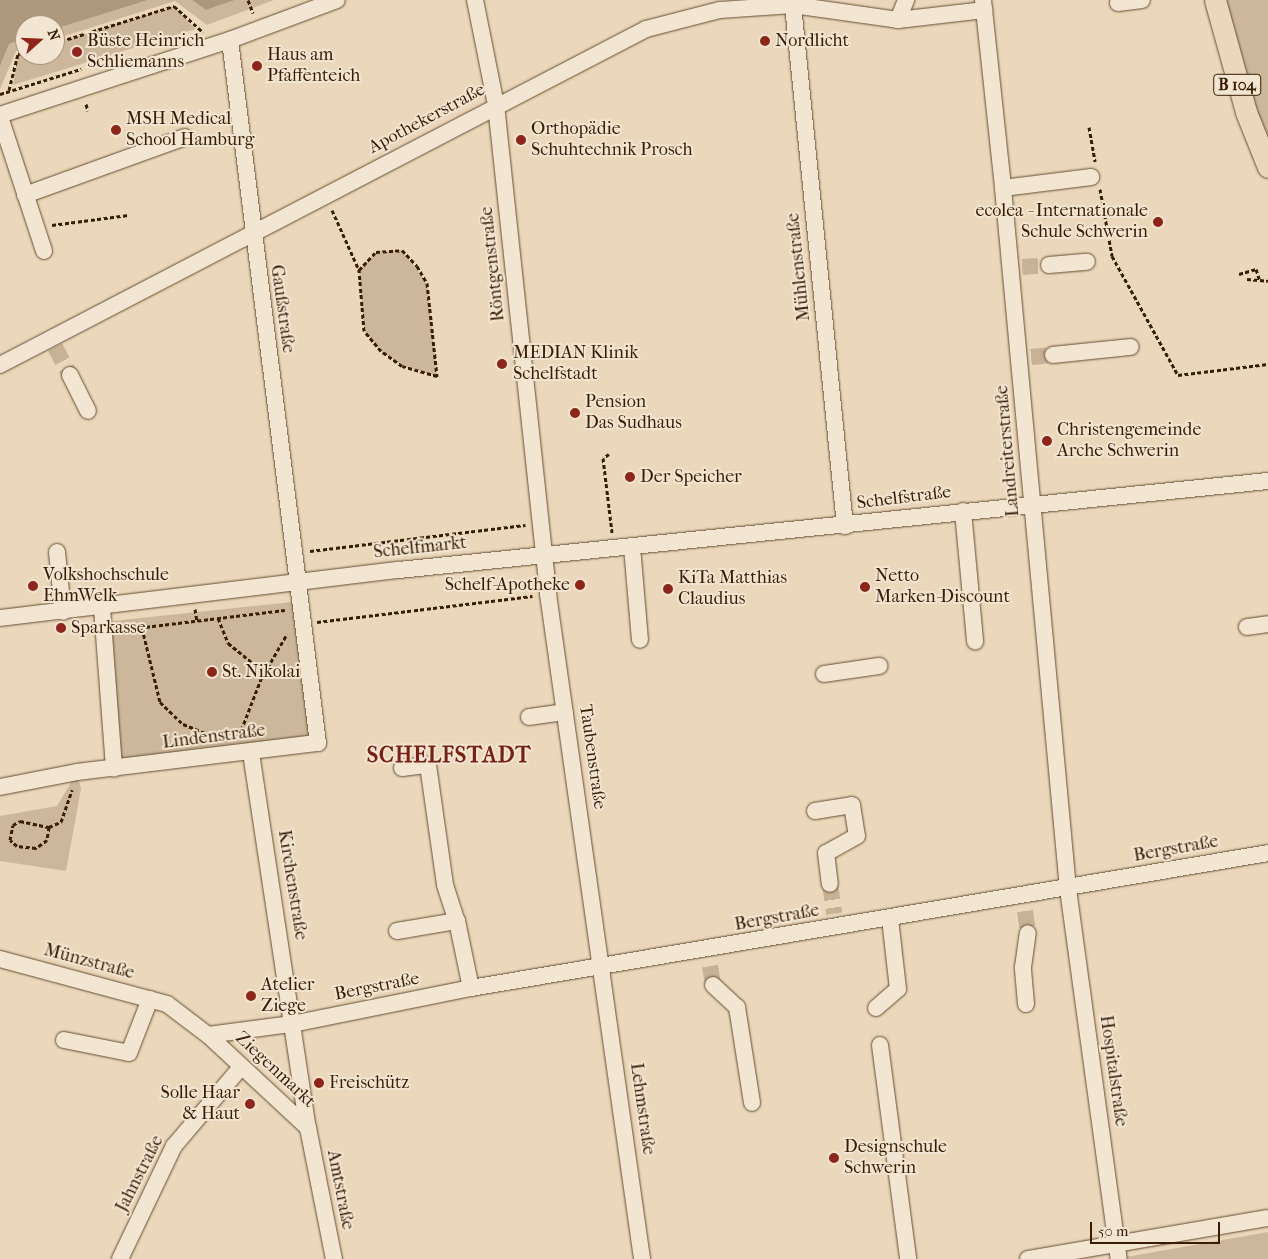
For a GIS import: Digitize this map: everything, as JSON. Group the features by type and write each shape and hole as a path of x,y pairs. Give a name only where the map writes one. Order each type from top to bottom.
{"main road":[{"name":"B 104","path":"1215,0 1246,112 1268,167"}],"street":[{"path":"44,251 0,116 230,40 337,0"},
{"name":"Röntgenstraße","path":"475,0 496,105 544,555"},
{"path":"898,20 906,0"},
{"path":"1118,3 1142,0"},
{"name":"Apothekerstraße","path":"0,365 53,343 326,195 496,105 646,29 719,5 793,4 898,20 983,5"},
{"name":"Mühlenstraße","path":"793,4 845,526"},
{"name":"Landreiterstraße","path":"983,5 1004,188 1016,268 1025,358 1033,505 1068,889"},
{"name":"Gaußstraße","path":"230,40 252,235 300,583"},
{"path":"25,195 185,137"},
{"path":"1004,188 1095,175"},
{"path":"1049,265 1087,262"},
{"path":"1053,355 1131,347"},
{"path":"70,375 88,411"},
{"name":"Schelfstraße","path":"544,555 845,526 963,511 1268,481"},
{"path":"963,511 975,641"},
{"path":"632,547 640,640"},
{"path":"57,552 63,612"},
{"name":"Schelfmarkt","path":"0,618 102,608 544,555"},
{"name":"Taubenstraße","path":"544,555 548,594 602,965"},
{"name":"Lindenstraße","path":"0,787 77,772 114,769 241,750 318,743 300,583"},
{"path":"102,608 114,769"},
{"path":"1247,627 1268,624"},
{"path":"824,674 878,666"},
{"path":"528,717 565,712"},
{"name":"Kirchenstraße","path":"241,750 292,1024"},
{"path":"402,768 428,765 445,885 457,921 471,988"},
{"path":"815,811 852,805 856,836 826,853 830,884"},
{"name":"Bergstraße","path":"292,1024 471,988 602,965 709,958 835,921 890,918 1024,903 1068,889 1268,853"},
{"name":"Hospitalstraße","path":"1068,889 1118,1252"},
{"path":"876,1008 898,989 890,918"},
{"path":"398,931 457,921"},
{"path":"1026,1004 1023,967 1029,942 1028,934"},
{"name":"Münzstraße","path":"0,959 167,1004"},
{"name":"Lehmstraße","path":"602,965 642,1259"},
{"path":"713,985 737,1007 752,1103"},
{"path":"64,1040 129,1053 150,999"},
{"name":"Ziegenmarkt","path":"167,1004 208,1035 308,1128"},
{"name":"Ziegenmarkt","path":"208,1035 292,1024 308,1128"},
{"path":"880,1044 908,1259"},
{"name":"Jahnstraße","path":"120,1259 174,1146 241,1067"},
{"name":"Amtstraße","path":"308,1128 334,1259"},
{"path":"1028,1259 1118,1252 1268,1218"}],"path":[{"path":"248,0 253,13"},
{"path":"65,40 174,6 204,32"},
{"path":"9,91 15,65"},
{"path":"85,102 88,111"},
{"path":"1089,127 1095,175 1112,256 1178,375 1268,364"},
{"path":"326,195 359,270 364,331 381,351 402,366 437,376 427,284 418,266 402,250 376,252 359,270"},
{"path":"36,228 128,215"},
{"path":"1239,274 1256,269 1260,281"},
{"path":"1247,279 1268,281"},
{"path":"608,454 603,458 614,549"},
{"path":"296,553 540,523"},
{"path":"105,632 218,618 304,615 548,594"},
{"path":"142,628 160,702 183,724 241,750 261,679 304,615"},
{"path":"218,618 228,643 253,663 261,679"},
{"path":"49,827 47,840 36,848 17,846 10,840 13,826 20,821 49,827 61,822 77,772"}],"shaded area":[{"path":"0,0 148,0 65,26 65,15 15,15 15,42 9,44 0,66"},
{"path":"148,0 192,0 206,10 235,0 274,0 207,25 175,1 65,36 65,26"},
{"path":"192,0 235,0 206,10"},
{"path":"1226,0 1268,0 1268,141 1259,122"},
{"path":"174,6 195,29 13,85 16,65 65,65 65,40"},
{"path":"15,41 15,53 0,89 0,66 9,43"},
{"path":"402,250 427,283 437,376 402,366 381,351 364,331 359,270 376,252"},
{"path":"302,601 317,743 118,764 103,622"},
{"path":"77,772 81,789 66,871 0,861 0,816 57,806"},
{"path":"1268,1232 1268,1259 1126,1259 1126,1257"}],"tunnel":[{"path":"1022,267 1049,265"},
{"path":"55,347 70,375"},
{"path":"1031,357 1053,355"},
{"path":"830,884 834,914"},
{"path":"1025,911 1028,933"},
{"path":"710,966 713,985"}],"place":[{"name":"Nordlicht","path":"765,41"},
{"name":"Büste Heinrich Schliemanns","path":"77,52"},
{"name":"Haus am Pfaffenteich","path":"257,66"},
{"name":"MSH Medical School Hamburg","path":"116,130"},
{"name":"Orthopädie Schuhtechnik Prosch","path":"521,140"},
{"name":"ecolea - Internationale Schule Schwerin","path":"1158,222"},
{"name":"MEDIAN Klinik Schelfstadt","path":"502,364"},
{"name":"Pension Das Sudhaus","path":"575,413"},
{"name":"Christengemeinde Arche Schwerin","path":"1047,441"},
{"name":"Der Speicher","path":"630,477"},
{"name":"Schelf-Apotheke","path":"580,585"},
{"name":"Volkshochschule EhmWelk","path":"33,586"},
{"name":"Netto Marken-Discount","path":"865,587"},
{"name":"KiTa Matthias Claudius","path":"668,589"},
{"name":"Sparkasse","path":"61,628"},
{"name":"St. Nikolai","path":"212,672"},
{"name":"Atelier Ziege","path":"251,996"},
{"name":"Freischütz","path":"319,1083"},
{"name":"Solle Haar & Haut","path":"250,1104"},
{"name":"Designschule Schwerin","path":"834,1158"}],"district":[{"name":"SCHELFSTADT","path":"449,756"}]}
